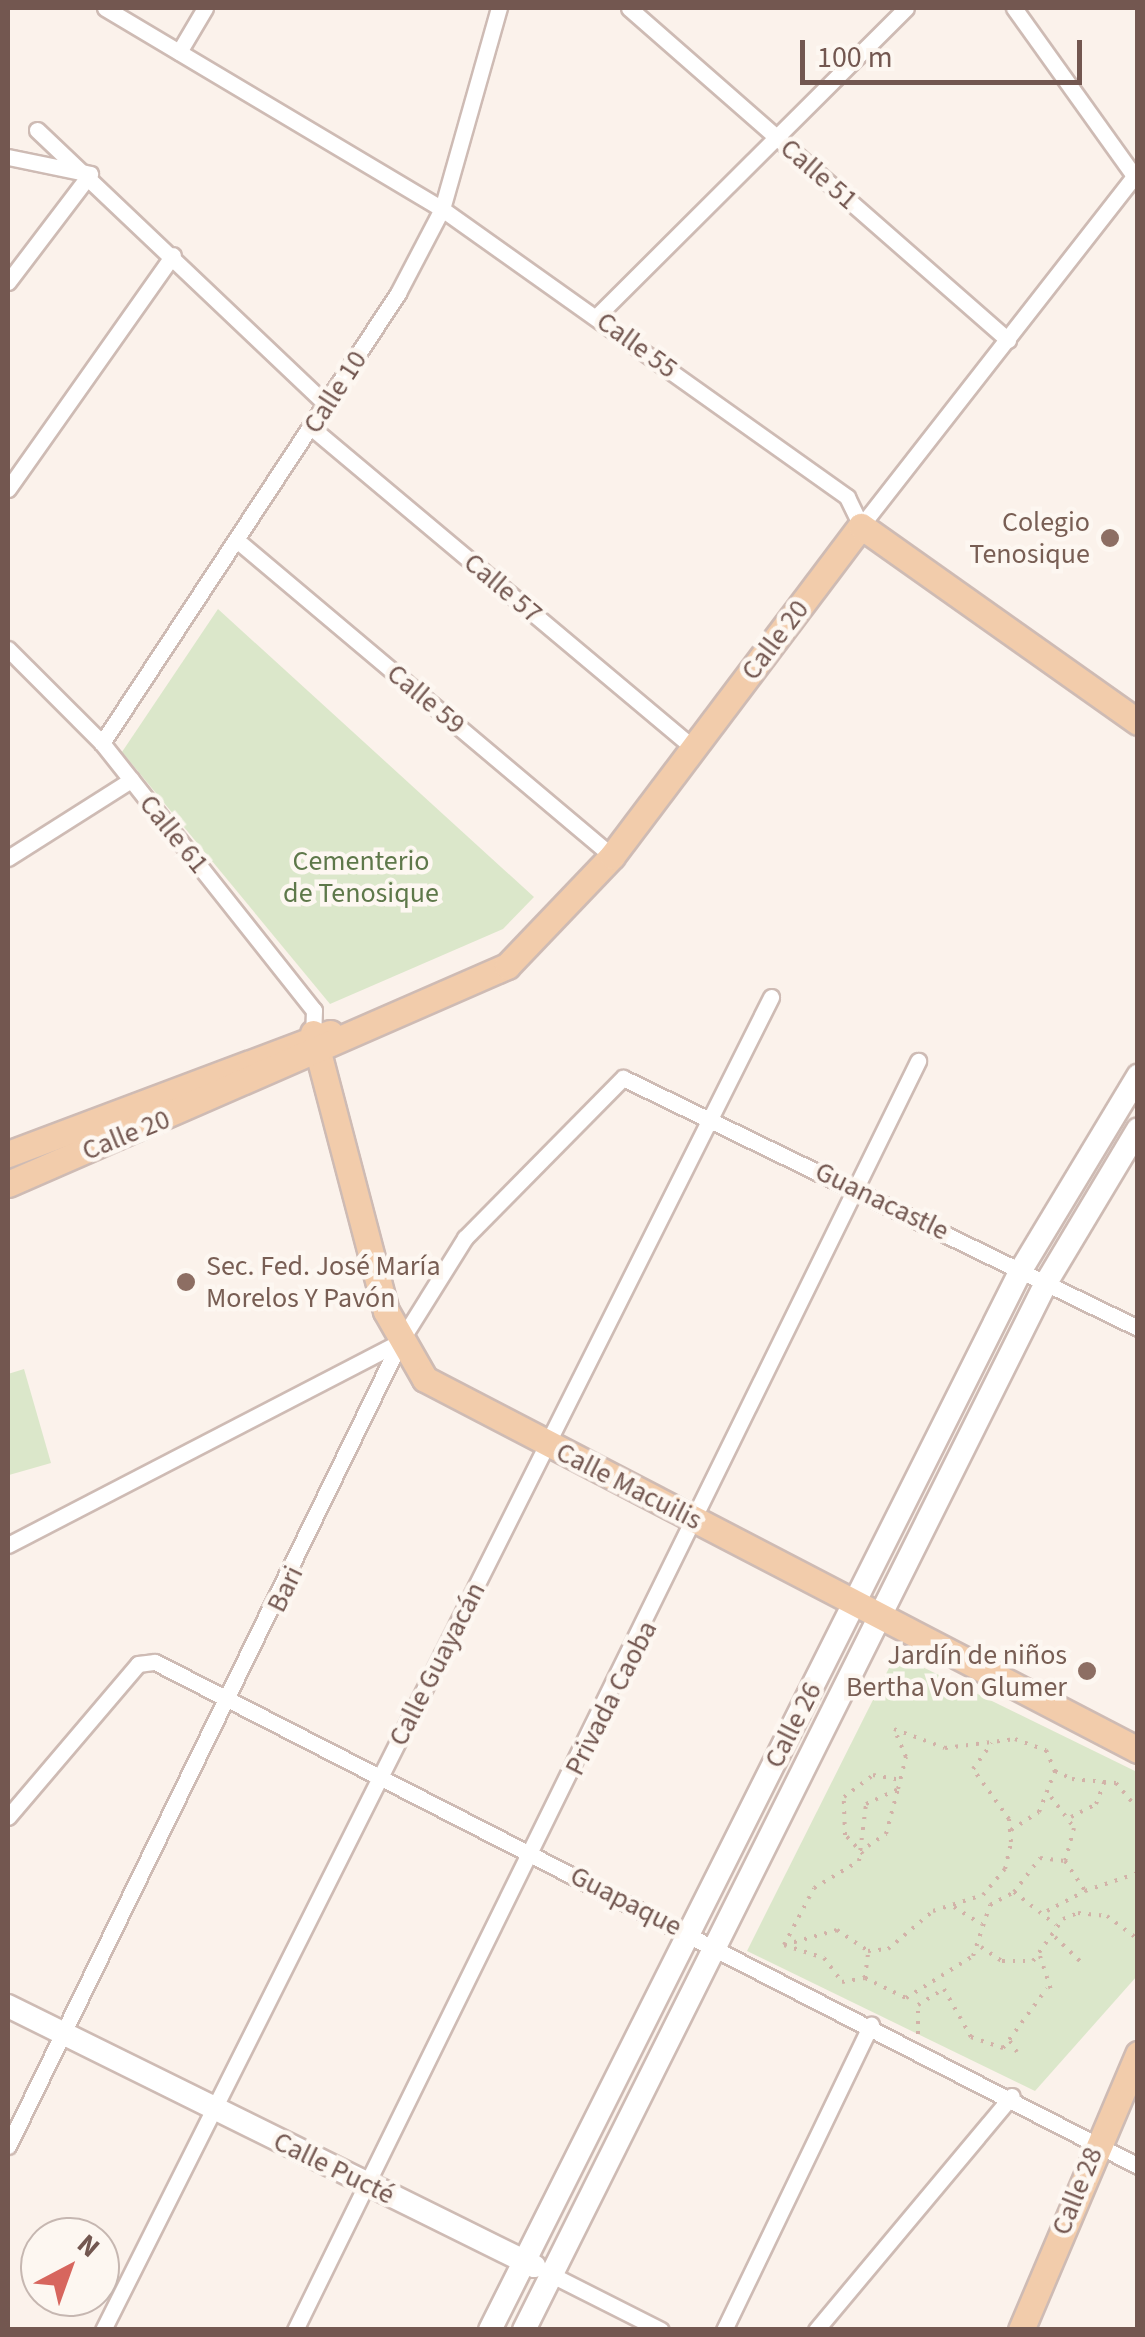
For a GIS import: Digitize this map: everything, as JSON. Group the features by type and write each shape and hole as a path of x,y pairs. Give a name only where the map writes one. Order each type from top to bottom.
{"main road":[{"name":"Calle 55","path":"861,526 1138,722"},
{"name":"Calle 20","path":"8,1154 351,1032 507,966 612,856 861,526"},
{"name":"Calle 20","path":"8,1184 315,1045"},
{"name":"Calle Macuilis","path":"315,1045 400,1342 440,1391 856,1600 878,1618 1138,1750"},
{"name":"Calle 26","path":"490,2330 1020,1270 1137,1077"},
{"name":"Calle 26","path":"524,2330 1046,1282 1138,1129"},
{"name":"Calle Pucté","path":"8,2006 550,2274"},
{"name":"Calle 28","path":"1022,2329 1098,2140 1138,2054"}],"street":[{"name":"Calle 55","path":"105,8 442,210 597,316 847,497 861,526"},
{"path":"179,52 205,8"},
{"name":"Calle 10","path":"102,743 327,405 442,210 499,8"},
{"name":"Calle 51","path":"629,8 1008,340"},
{"path":"597,316 772,132 906,8"},
{"path":"1014,8 1136,177"},
{"path":"37,130 90,174 327,405"},
{"path":"8,158 90,174"},
{"path":"8,282 90,174"},
{"name":"Calle 20","path":"861,526 1136,177"},
{"path":"8,489 173,255"},
{"name":"Calle 57","path":"312,428 694,748"},
{"name":"Calle 59","path":"239,542 612,856"},
{"name":"Calle 61","path":"8,649 102,743 314,1010 315,1045"},
{"path":"8,858 131,780"},
{"name":"Calle Guayacán","path":"103,2330 770,997"},
{"name":"Privada Caoba","path":"296,2330 700,1522 918,1061"},
{"name":"Guanacastle","path":"624,1078 711,1116 1138,1328"},
{"name":"Bari","path":"8,2146 230,1700 400,1342 465,1238 624,1078"},
{"path":"8,1545 400,1342"},
{"name":"Guapaque","path":"8,1816 138,1664 155,1662 1098,2140 1138,2166"},
{"path":"724,2330 871,2025"},
{"path":"816,2330 1012,2096"},
{"name":"Calle Pucté","path":"550,2274 661,2330"}],"path":[{"path":"784,1945 814,1888 863,1854 891,1824 906,1757 894,1729 945,1748 1010,1738 1046,1750 1055,1771 1050,1796 1011,1830"},
{"path":"784,1945 837,1930 868,1951 899,1944 933,1911 982,1895 1006,1869 1011,1830 973,1769 992,1743"},
{"path":"1055,1771 1104,1780 1138,1809"},
{"path":"863,1854 845,1834 844,1798 873,1775 902,1780"},
{"path":"1070,1817 1096,1804 1104,1780"},
{"path":"868,1846 862,1811 898,1789"},
{"path":"1050,1796 1070,1817 1074,1844 1065,1861"},
{"path":"784,1945 824,1958 842,1982 865,1978 896,1998 918,1993 978,1946 981,1924 1014,1892 1018,1876 1040,1858 1065,1861 1085,1891"},
{"path":"1006,1869 1018,1876"},
{"path":"1047,1911 1085,1891 1138,1873"},
{"path":"978,1946 1012,1964 1040,1956 1055,1937 1056,1926 1047,1911 1014,1892"},
{"path":"954,1907 981,1924"},
{"path":"1056,1926 1093,1913 1138,1939"},
{"path":"1055,1937 1081,1962"},
{"path":"865,1978 868,1951"},
{"path":"925,1999 951,1991 971,2037 995,2049 1010,2040 1050,1990 1051,1968 1040,1956"},
{"path":"918,1993 925,1999"},
{"path":"912,2045 925,1999"},
{"path":"1010,2040 1017,2052"}],"green space":[{"name":"Cementerio de Tenosique","path":"218,609 534,897 503,929 330,1004 122,752"},
{"path":"24,1369 51,1463 9,1475 8,1374"},
{"path":"896,1654 1137,1772 1137,1976 1035,2091 747,1951"}],"place":[{"name":"Colegio Tenosique","path":"1110,538"},
{"name":"Sec. Fed. José María Morelos Y Pavón","path":"186,1282"},
{"name":"Jardín de niños Bertha Von Glumer","path":"1087,1671"}]}
